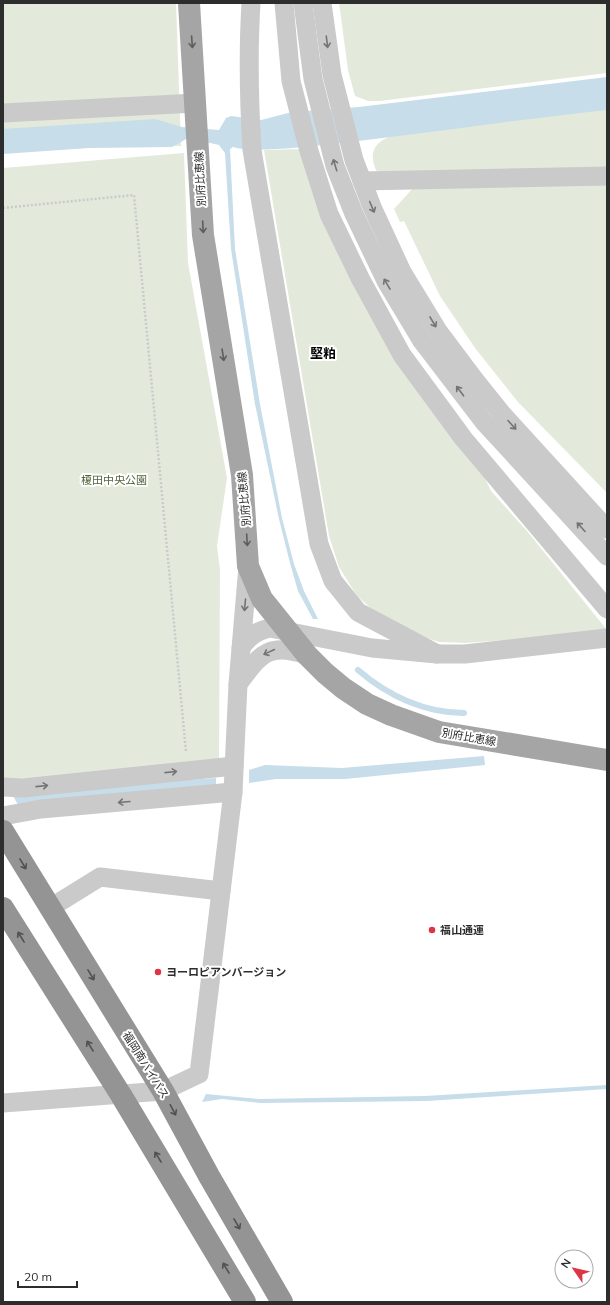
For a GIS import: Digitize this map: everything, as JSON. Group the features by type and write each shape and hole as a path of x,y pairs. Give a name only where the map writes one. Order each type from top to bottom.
{"highway":[{"name":"福岡南バイパス","path":"3,831 163,1091 209,1176 282,1302"},
{"path":"3,908 121,1095 245,1302"}],"main road":[{"name":"別府比恵線","path":"189,3 203,235 242,474 248,566 262,599 306,655 343,688 367,704 415,724 464,736 607,760"}],"street":[{"path":"251,3 249,36 252,150 319,544 333,581 358,612 437,654"},
{"path":"284,3 290,81 309,151 329,214 360,278 402,355 463,438 607,609"},
{"path":"303,3 313,79 335,166 354,214 386,281 422,341 484,422 607,556"},
{"path":"322,3 332,76 354,160 402,272 438,330 474,379 502,414 607,529"},
{"path":"3,113 196,111"},
{"path":"362,181 607,176"},
{"path":"3,1104 163,1091 199,1074 233,792 238,684 248,566"},
{"path":"241,648 247,639 259,630 270,628 372,648 437,654 465,654 607,638"},
{"path":"238,684 260,657 269,650 291,650 306,655"},
{"path":"3,787 23,788 234,766"},
{"path":"3,816 42,809 233,792"},
{"path":"50,908 100,877 221,891"}],"path":[{"path":"3,208 134,195 187,771"}],"green space":[{"path":"3,3 176,3 181,146 3,142"},
{"path":"339,3 607,3 607,73 380,101 368,101 355,96 348,70"},
{"path":"607,109 607,173 377,172 374,165 373,153 375,148 382,140 395,134"},
{"path":"303,149 331,232 479,465 491,491 527,531 607,630 601,632 466,643 439,642 427,638 375,612 357,596 339,567 329,536 264,150"},
{"name":"榎田中央公園","path":"184,153 188,263 227,478 217,546 220,570 219,762 207,767 3,780 3,168"},
{"path":"607,183 607,493 518,402 475,348 440,296 404,221 400,222 394,209 413,188"}],"water":[{"path":"607,77 607,110 324,145 277,149 252,150 233,147 230,149 235,249 260,404 282,518 294,564 304,591 318,619 313,619 298,591 290,563 279,519 255,404 231,249 225,153 219,145 188,138 172,147 89,148 3,154 3,129 155,119 182,127 219,130 226,118 231,116 261,120 292,112 359,107"},
{"path":"484,756 485,765 345,779 276,779 249,783 249,770 265,765 342,768"},
{"path":"216,778 216,786 19,807 3,791 22,791"},
{"path":"607,1085 607,1089 427,1101 260,1103 222,1099 202,1102 206,1094 260,1099 425,1096"}],"pier":[{"path":"10,790 19,807 3,808 3,791"}],"waterway":[{"path":"358,670 382,688 408,701 435,710 464,713"}],"place":[{"name":"福山通運","path":"432,930"},
{"name":"ヨーロピアンバージョン","path":"158,972"}],"district":[{"name":"堅粕","path":"323,353"}]}
